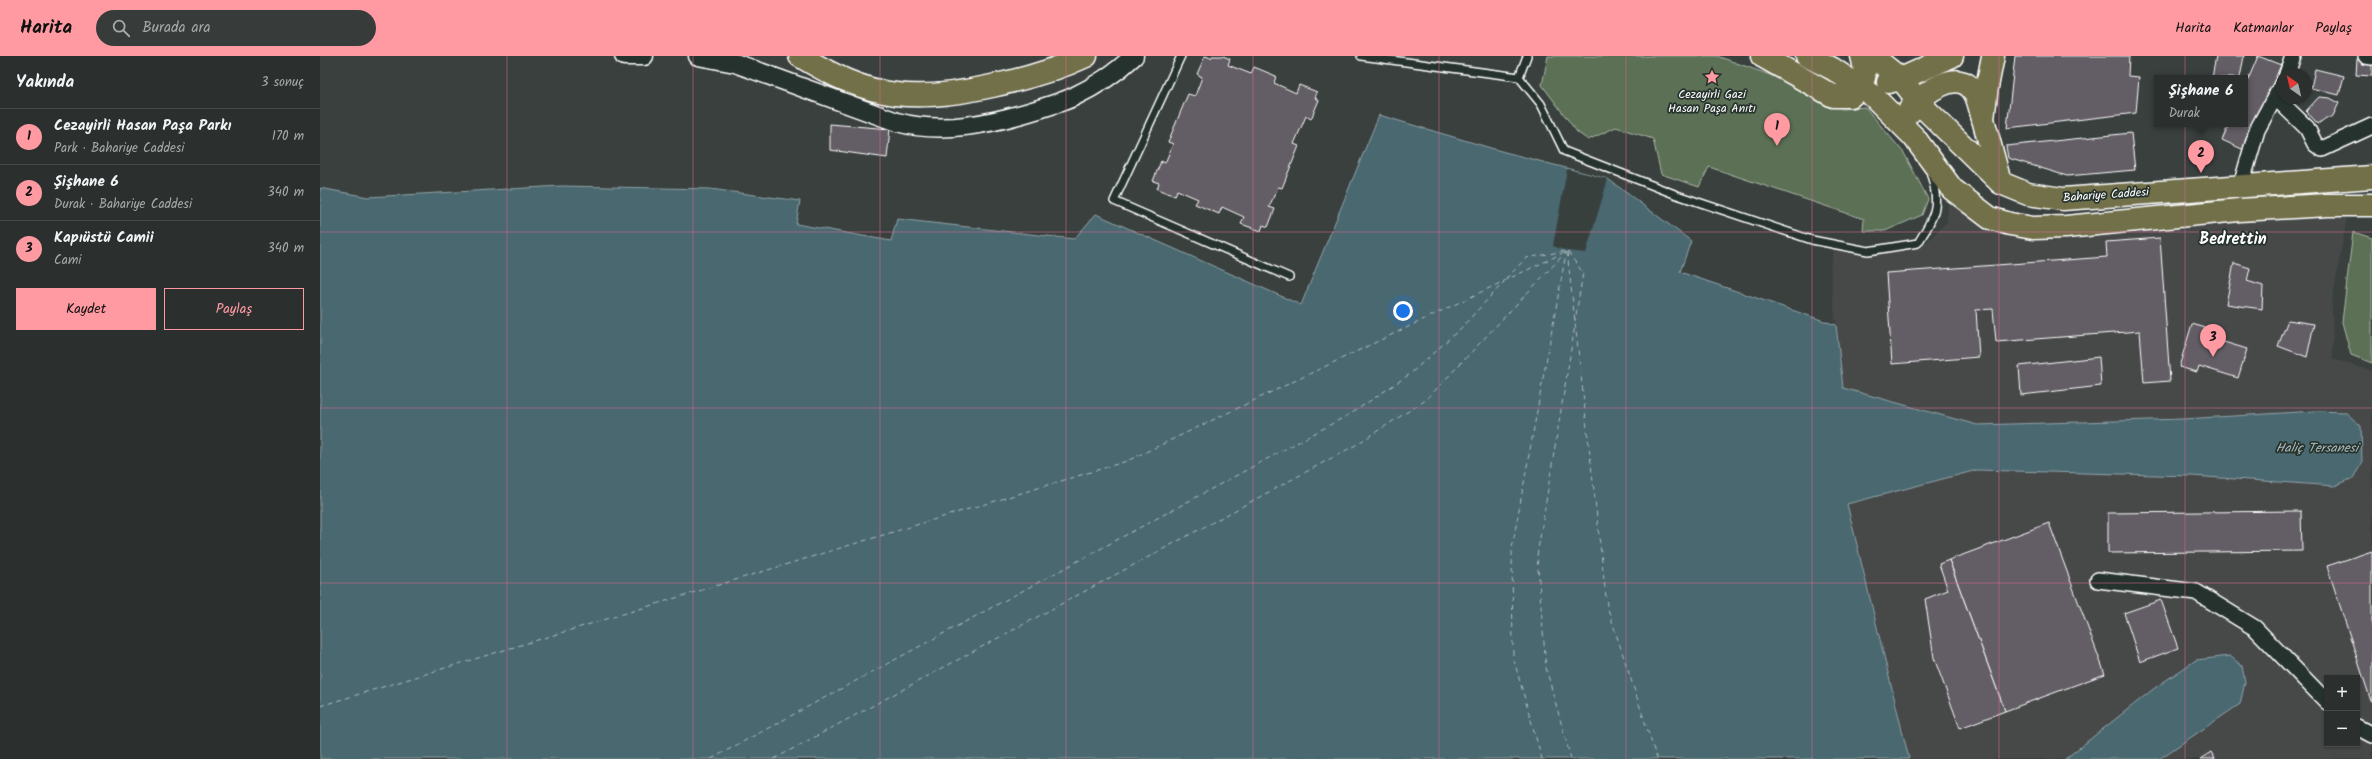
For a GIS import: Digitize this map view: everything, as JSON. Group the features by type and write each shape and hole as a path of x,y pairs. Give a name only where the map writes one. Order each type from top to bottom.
{"main road":[{"path":"800,56 844,80 896,94 982,89 1086,56"},
{"path":"1762,56 1833,96 1851,96 1861,87 1866,72 1862,56"},
{"path":"1807,56 1861,87 1896,117 1914,137 1952,189 1990,218 2033,228 2246,209 2371,206"},
{"name":"Bahariye Caddesi","path":"1872,56 1901,79 1918,100 2001,183 2028,194 2063,199 2241,185 2347,180"},
{"path":"1861,87 1901,79 1952,56"},
{"path":"1984,119 1987,86 1993,56"},
{"path":"1914,137 1910,109 1918,100 1948,82 1958,81 1969,86 1974,92 1984,119 2001,183"},
{"path":"2347,180 2372,177"},
{"path":"2347,180 2372,183"}],"street":[{"path":"624,56 644,56"},
{"path":"698,56 735,63 897,122 915,127 938,127 990,122 1072,98 1110,76 1134,56"},
{"path":"2289,68 2293,56"},
{"path":"2366,56 2372,57"},
{"path":"2241,185 2257,130 2276,94"},
{"path":"2289,104 2307,128 2315,144 2322,149 2372,126"},
{"path":"2098,580 2196,592 2255,628 2324,699"},
{"path":"2360,729 2372,736"}],"lane":[{"path":"1181,56 1114,201 1289,277"},
{"path":"1361,56 1519,77 1541,104 1564,151 1677,195 1812,240 1868,251 1918,243 1933,219 1936,192 1926,157 1914,137"},
{"path":"1519,77 1527,56"}],"shaded area":[{"path":"1948,204 1979,220 2036,231 2347,217 2332,301 2333,359 2372,371 2372,759 1909,759 1847,504 1977,470 1977,425 1842,388 1830,267 1834,249 1869,255 1920,248 1947,222"}],"green space":[{"path":"1548,56 1717,56 1773,76 1842,109 1865,107 1904,153 1928,199 1922,215 1885,231 1863,231 1864,219 1709,167 1699,187 1661,174 1653,139 1616,127 1588,140 1577,132 1542,85"},
{"path":"2353,232 2372,238 2372,363 2351,355 2342,322"}],"water":[{"name":"Haliç Tersanesi","path":"1379,115 1501,151 1608,179 1691,241 1680,272 1836,325 1843,388 1977,425 2184,419 2316,411 2345,412 2361,426 2362,463 2353,478 2335,486 2192,476 1977,470 1847,504 1909,759 320,759 320,188 368,197 561,186 710,189 800,201 796,224 891,241 897,219 1074,239 1096,214 1301,305"},
{"path":"2230,656 2242,666 2245,682 2240,704 2159,759 2065,759 2156,687 2196,660"}],"pier":[{"path":"1567,169 1608,179 1586,253 1567,251 1553,246"}],"building":[{"path":"1205,56 1211,58 1212,56 1223,56 1230,59 1228,65 1251,74 1254,67 1276,76 1274,83 1296,93 1299,85 1317,92 1315,98 1319,100 1311,119 1306,116 1294,144 1299,146 1282,188 1278,187 1269,207 1275,209 1268,227 1263,225 1261,231 1241,224 1244,217 1222,207 1219,214 1195,204 1198,199 1177,190 1175,196 1157,189 1159,183 1153,181 1161,161 1165,163 1173,144 1168,142 1188,94 1195,96 1202,77 1197,74"},
{"path":"2015,56 2129,56 2128,76 2139,77 2136,113 2007,128"},
{"path":"2216,56 2244,56 2241,75 2213,75"},
{"path":"2258,56 2281,65 2280,68 2276,68 2276,76 2244,150 2222,140 2228,127 2248,127 2248,80"},
{"path":"2357,59 2372,60 2372,76 2356,75"},
{"path":"2315,69 2344,76 2339,95 2312,88"},
{"path":"2319,97 2330,98 2339,103 2332,118 2326,118 2318,124 2306,111"},
{"path":"830,124 890,129 887,158 830,150"},
{"path":"2131,133 2135,170 2067,176 2008,158 2006,146"},
{"path":"2160,238 2170,381 2144,383 2140,331 1996,342 1993,309 1976,310 1979,357 1892,364 1886,273 2107,257 2106,242"},
{"path":"2234,263 2250,268 2247,281 2263,286 2262,309 2226,304"},
{"path":"2288,320 2314,324 2307,357 2278,346"},
{"path":"2192,324 2216,331 2214,339 2247,349 2238,378 2199,366 2197,372 2179,367"},
{"path":"2099,357 2101,386 2021,395 2019,366"},
{"path":"2301,511 2302,551 2108,553 2108,513"},
{"path":"2049,523 2105,674 2005,711 1949,560"},
{"path":"2372,551 2372,701 2371,701 2327,566"},
{"path":"1949,560 2005,711 1960,728 1934,658 1925,599 1948,590 1939,564"},
{"path":"2161,600 2178,648 2140,662 2124,613"},
{"path":"2211,752 2215,759 2200,759"}],"ferry route":[{"path":"1506,279 1526,258 1565,251"},
{"path":"320,706 1127,461 1567,251 1607,606 1657,759"},
{"path":"774,759 1354,446 1426,400 1566,252"},
{"path":"1568,252 1583,273 1575,321"},
{"path":"1542,759 1513,657 1512,548 1566,253"},
{"path":"711,759 1352,413 1410,374 1460,329 1504,282"},
{"path":"1571,759 1546,668 1537,556 1575,325"}],"place":[{"name":"Cezayirli Gazi Hasan Paşa Anıtı","path":"1712,77"},
{"name":"Cezayirli Hasan Paşa Parkı","path":"1777,146"},
{"name":"Şişhane 6","path":"2201,173"},
{"name":"Kapıüstü Camii","path":"2213,357"}],"district":[{"name":"Bedrettin","path":"2233,239"}]}
